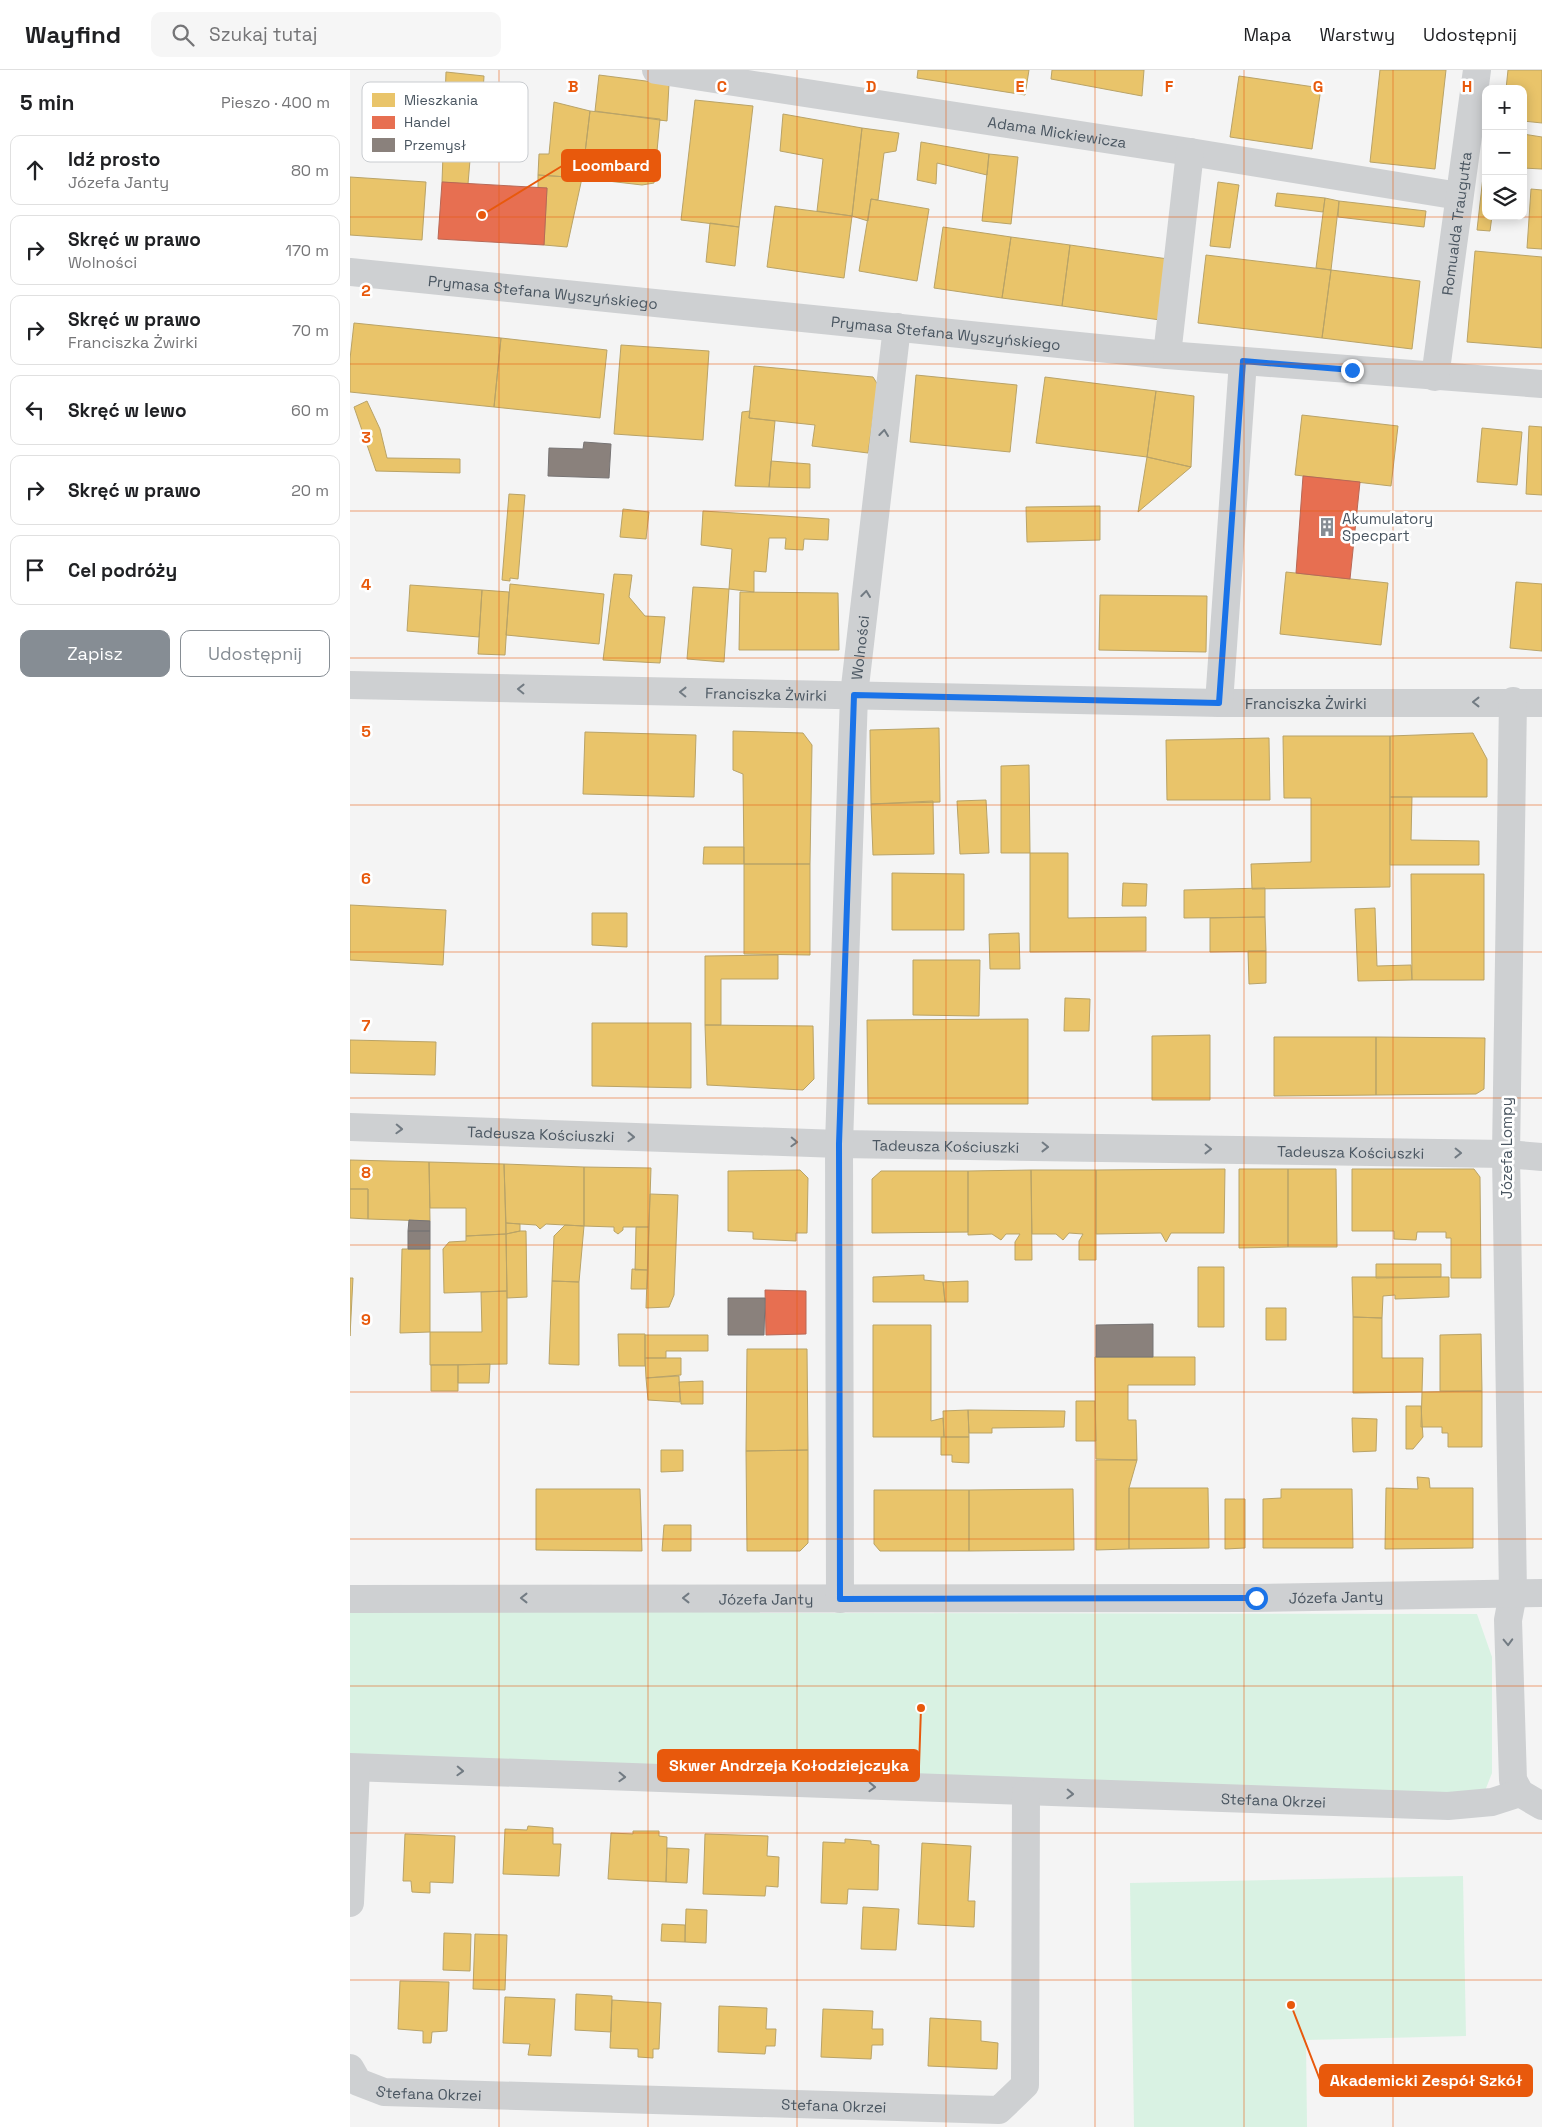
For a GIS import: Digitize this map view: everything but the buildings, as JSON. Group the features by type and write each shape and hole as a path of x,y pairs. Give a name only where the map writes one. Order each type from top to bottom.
{"street":[{"name":"Adama Mickiewicza","path":"656,70 1190,152 1459,196"},
{"name":"Romualda Traugutta","path":"1435,377 1477,70"},
{"path":"1167,355 1190,152"},
{"name":"Prymasa Stefana Wyszyńskiego","path":"350,272 1167,355 1542,384"},
{"name":"Wolności","path":"840,1599 839,1144 854,695 897,327"},
{"path":"1219,703 1243,361"},
{"name":"Franciszka Żwirki","path":"350,685 1219,703 1513,701 1542,703"},
{"name":"Józefa Lompy","path":"1513,701 1506,1154 1513,1594 1508,1620 1514,1780 1531,1800"},
{"name":"Tadeusza Kościuszki","path":"350,1127 839,1144 1506,1154 1542,1157"},
{"name":"Józefa Janty","path":"350,1599 840,1599 1423,1596 1542,1593"},
{"name":"Stefana Okrzei","path":"350,1903 353,1768 1026,1793 1448,1806 1531,1800"},
{"name":"Stefana Okrzei","path":"350,2068 358,2082 384,2092 1000,2110 1025,2084 1026,1793"}],"green space":[{"path":"759,1610 760,1613 1477,1614 1492,1657 1492,1773 1481,1801 350,1759 350,1612"},
{"path":"1463,1876 1466,2036 1306,2040 1307,2127 1134,2127 1130,1883"}],"place":[{"name":"Loombard","path":"482,215"},
{"name":"Akumulatory Specpart","path":"1327,527"},
{"name":"Skwer Andrzeja Kołodziejczyka","path":"921,1708"},
{"name":"Akademicki Zespół Szkół","path":"1291,2005"}],"route":[{"path":"1256,1598 840,1599 839,1144 854,695 1219,703 1243,361 1352,370"}]}
